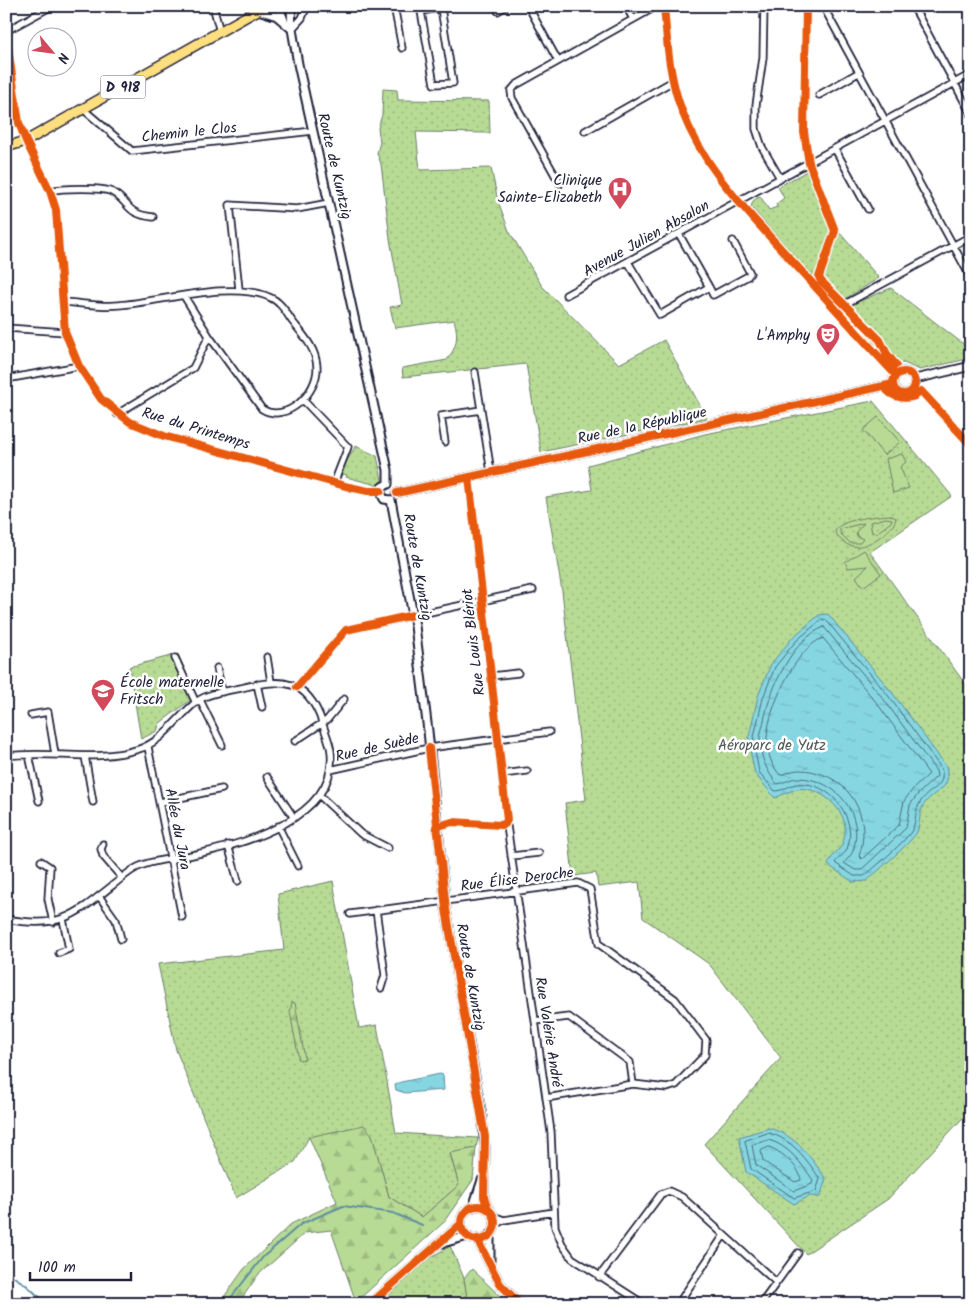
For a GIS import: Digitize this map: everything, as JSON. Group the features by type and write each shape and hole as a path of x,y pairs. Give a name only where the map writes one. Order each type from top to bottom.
{"main road":[{"name":"D 918","path":"6,147 26,141 261,8"}],"street":[{"path":"6,33 52,6"},
{"path":"213,6 220,32"},
{"name":"Route de Kuntzig","path":"278,6 285,21 292,29"},
{"name":"Route de Kuntzig","path":"291,6 292,29 388,470 388,484"},
{"path":"292,29 302,18 307,6"},
{"path":"394,6 402,48"},
{"path":"498,11 506,6"},
{"path":"528,6 558,61"},
{"path":"626,6 633,19"},
{"path":"560,184 512,98 511,91 516,85 657,6"},
{"path":"664,6 673,81 681,110 705,158 737,202 896,375"},
{"path":"764,6 763,58 756,105 756,129 762,147 780,178"},
{"path":"822,6 971,278"},
{"path":"913,6 971,114"},
{"name":"Route de Kuntzig","path":"261,8 285,21"},
{"path":"441,8 453,83 434,84 420,9 441,8"},
{"name":"Rue du Printemps","path":"6,33 19,123 50,191 56,210 65,332 79,366 101,400 130,422 164,436 334,483 368,491 381,491"},
{"path":"819,95 858,74"},
{"name":"Avenue Julien Absalon","path":"566,295 971,74"},
{"path":"585,130 673,81"},
{"name":"Chemin le Clos","path":"82,109 132,151 313,131"},
{"path":"834,149 868,209"},
{"path":"50,191 59,188 109,191 135,214 153,217"},
{"path":"239,289 230,205 297,210 329,203"},
{"path":"679,234 713,295 748,276 750,273 733,241"},
{"path":"836,309 971,236"},
{"path":"628,262 660,315 709,287"},
{"path":"62,302 118,305 184,296 239,289 269,297 277,302 311,345 317,366 314,386 303,400 279,414 262,409 209,336 184,296"},
{"path":"6,328 65,332"},
{"path":"117,414 193,368 209,336"},
{"path":"6,379 79,366"},
{"path":"915,379 971,366"},
{"path":"904,371 909,372 915,379 914,388 907,394 898,392 893,384 896,375 904,371"},
{"path":"475,372 491,472"},
{"name":"Rue de la République","path":"397,493 893,384"},
{"path":"303,400 348,447 334,483"},
{"path":"445,442 441,416 481,410"},
{"name":"Rue Louis Blériot","path":"469,477 505,804"},
{"path":"388,484 394,486 397,493 391,500 384,499 381,491 388,484"},
{"name":"Route de Kuntzig","path":"391,500 413,615 445,901 482,1117 485,1147 484,1197 488,1209"},
{"name":"Rue Louis Blériot","path":"297,687 346,630 533,590"},
{"path":"267,656 271,682"},
{"path":"175,658 222,745"},
{"path":"217,668 222,692"},
{"name":"Rue Louis Blériot","path":"491,676 518,673"},
{"path":"6,756 124,754 148,747 198,701 222,692 271,682 286,682 297,687 312,699 331,752 330,770 320,796 304,812 294,818 228,845 139,866 63,920 24,922 6,919"},
{"path":"257,684 262,707"},
{"path":"295,741 322,723 344,699"},
{"path":"31,715 48,712 55,754"},
{"path":"429,748 549,732"},
{"name":"Allée du Jura","path":"148,747 182,917"},
{"name":"Rue de Suède","path":"330,770 429,748"},
{"path":"29,755 39,801"},
{"path":"86,756 93,802"},
{"path":"502,774 527,771"},
{"path":"267,777 294,818"},
{"path":"160,802 222,789"},
{"path":"320,796 361,834 388,848"},
{"name":"Rue Valérie André","path":"505,824 507,826 553,1154 555,1227 565,1251 572,1258 644,1304"},
{"path":"278,826 298,866"},
{"path":"103,844 101,849 103,856 122,878"},
{"path":"228,845 238,881"},
{"path":"511,856 539,853"},
{"path":"41,862 50,867 48,899 53,922"},
{"name":"Rue Élise Deroche","path":"350,914 578,883 586,886 592,894 599,944 675,999 706,1040 705,1055 676,1085 667,1088 633,1084 546,1098"},
{"path":"99,896 116,920 121,939"},
{"path":"376,910 385,974 381,988"},
{"path":"59,953 70,949 63,920"},
{"path":"535,1021 569,1017 630,1062 633,1084"},
{"name":"Route de Kuntzig","path":"473,1207 484,1175"},
{"path":"599,1277 661,1194 669,1191 682,1197 776,1282"},
{"path":"370,1304 461,1224 464,1213 473,1207 488,1209 493,1216 494,1225 490,1234 490,1264"},
{"path":"494,1225 504,1220 554,1212"},
{"path":"493,1216 504,1220"},
{"path":"461,1224 468,1236 477,1240 500,1284 520,1304"},
{"path":"477,1240 490,1234"},
{"path":"678,1304 724,1235"},
{"path":"436,1245 468,1236"},
{"path":"761,1304 798,1253"}],"green space":[{"path":"383,89 397,90 398,100 489,101 490,133 416,132 420,170 491,168 498,201 509,231 542,286 619,364 664,340 707,418 541,452 526,364 403,377 402,368 447,360 455,346 456,331 454,320 395,328 390,307 402,305 390,239 381,164 377,153 380,142 378,128 382,115"},
{"path":"814,167 838,231 879,278 840,302 833,301 751,207 753,201 760,196 769,210 777,207 776,204 784,198 778,187"},
{"path":"891,288 971,350 971,358 920,370 904,363 891,365 845,313 846,307"},
{"name":"Aéroparc de Yutz","path":"873,401 952,496 870,552 971,692 971,1109 888,1199 806,1254 704,1144 781,1058 709,964 643,918 639,882 598,887 596,873 573,876 565,803 586,800 562,591 546,497 592,490 588,465 705,434"},
{"path":"878,417 900,442 884,455 863,430"},
{"path":"356,446 377,456 382,480 377,485 346,477 347,475 339,473"},
{"path":"902,454 906,462 900,467 909,488 893,493 886,459"},
{"path":"890,515 896,518 892,526 875,540 863,546 851,546 845,543 835,532 843,524 850,521","holes":["886,518 892,519 891,522 878,532 872,533 870,522","864,523 856,532 857,536 863,539 860,543 850,543 840,533 840,529"]},
{"path":"864,550 881,574 863,587 856,577 868,566 848,568 845,562"},
{"path":"178,654 194,691 192,699 160,723 157,731 141,739 129,667"},
{"path":"333,881 359,1028 377,1025 396,1133 478,1138 476,1148 450,1154 459,1185 422,1217 389,1197 372,1135 309,1137 295,1162 236,1198 176,1050 158,964 284,950 278,894"},
{"path":"292,1002 295,1003 305,1059 299,1060 290,1012"},
{"path":"364,1125 372,1135 389,1197 422,1217 459,1185 450,1153 476,1148 473,1180 443,1223 356,1302 331,1230 305,1233 258,1275 238,1304 219,1304 244,1269 291,1224 337,1202 309,1137"},
{"path":"450,1246 464,1278 468,1304 378,1304 425,1261"},
{"path":"472,1269 508,1304 468,1304 464,1278"}],"water":[{"path":"828,614 891,691 946,766 947,780 943,788 923,806 917,832 902,849 867,881 853,882 828,865 843,843 845,831 841,815 836,807 822,795 805,789 797,789 775,798 755,774 748,741 758,696 771,664 793,637 819,615"},
{"path":"443,1075 444,1090 405,1093 396,1090 395,1085 401,1082"},
{"path":"769,1128 795,1141 814,1162 826,1179 820,1197 810,1196 794,1204 746,1172 739,1137"}],"waterway":[{"path":"226,1304 263,1257 301,1224 343,1206 393,1213 422,1225"},
{"path":"6,1272 25,1284 47,1304"}],"cycle path":[{"path":"664,6 669,59 674,86 682,111 703,153 744,208 896,375"},
{"path":"806,6 804,132 809,163 835,231 819,277 880,340 887,354 896,365"},
{"path":"6,34 19,123 50,191 56,210 65,332 79,366 101,399 130,422 164,436 349,487 368,491 381,491"},
{"path":"904,372 912,375 915,383 912,391 904,394 896,391 893,383 896,375 904,372"},
{"path":"397,493 893,384"},
{"path":"884,386 891,394 902,398 912,397 921,391 971,445"},
{"path":"436,827 452,822 501,825 505,824 507,820 469,477"},
{"path":"297,687 346,630 413,615"},
{"path":"429,748 446,909 485,1137 484,1197 488,1209"},
{"path":"478,1206 490,1211 495,1223 490,1235 478,1240 466,1235 461,1223 466,1211 478,1206"},
{"path":"370,1304 461,1224"},
{"path":"477,1239 500,1284 520,1304"}],"place":[{"name":"Clinique Sainte-Elizabeth","path":"620,210"},
{"name":"L'Amphy","path":"828,356"},
{"name":"École maternelle Fritsch","path":"103,712"}]}
